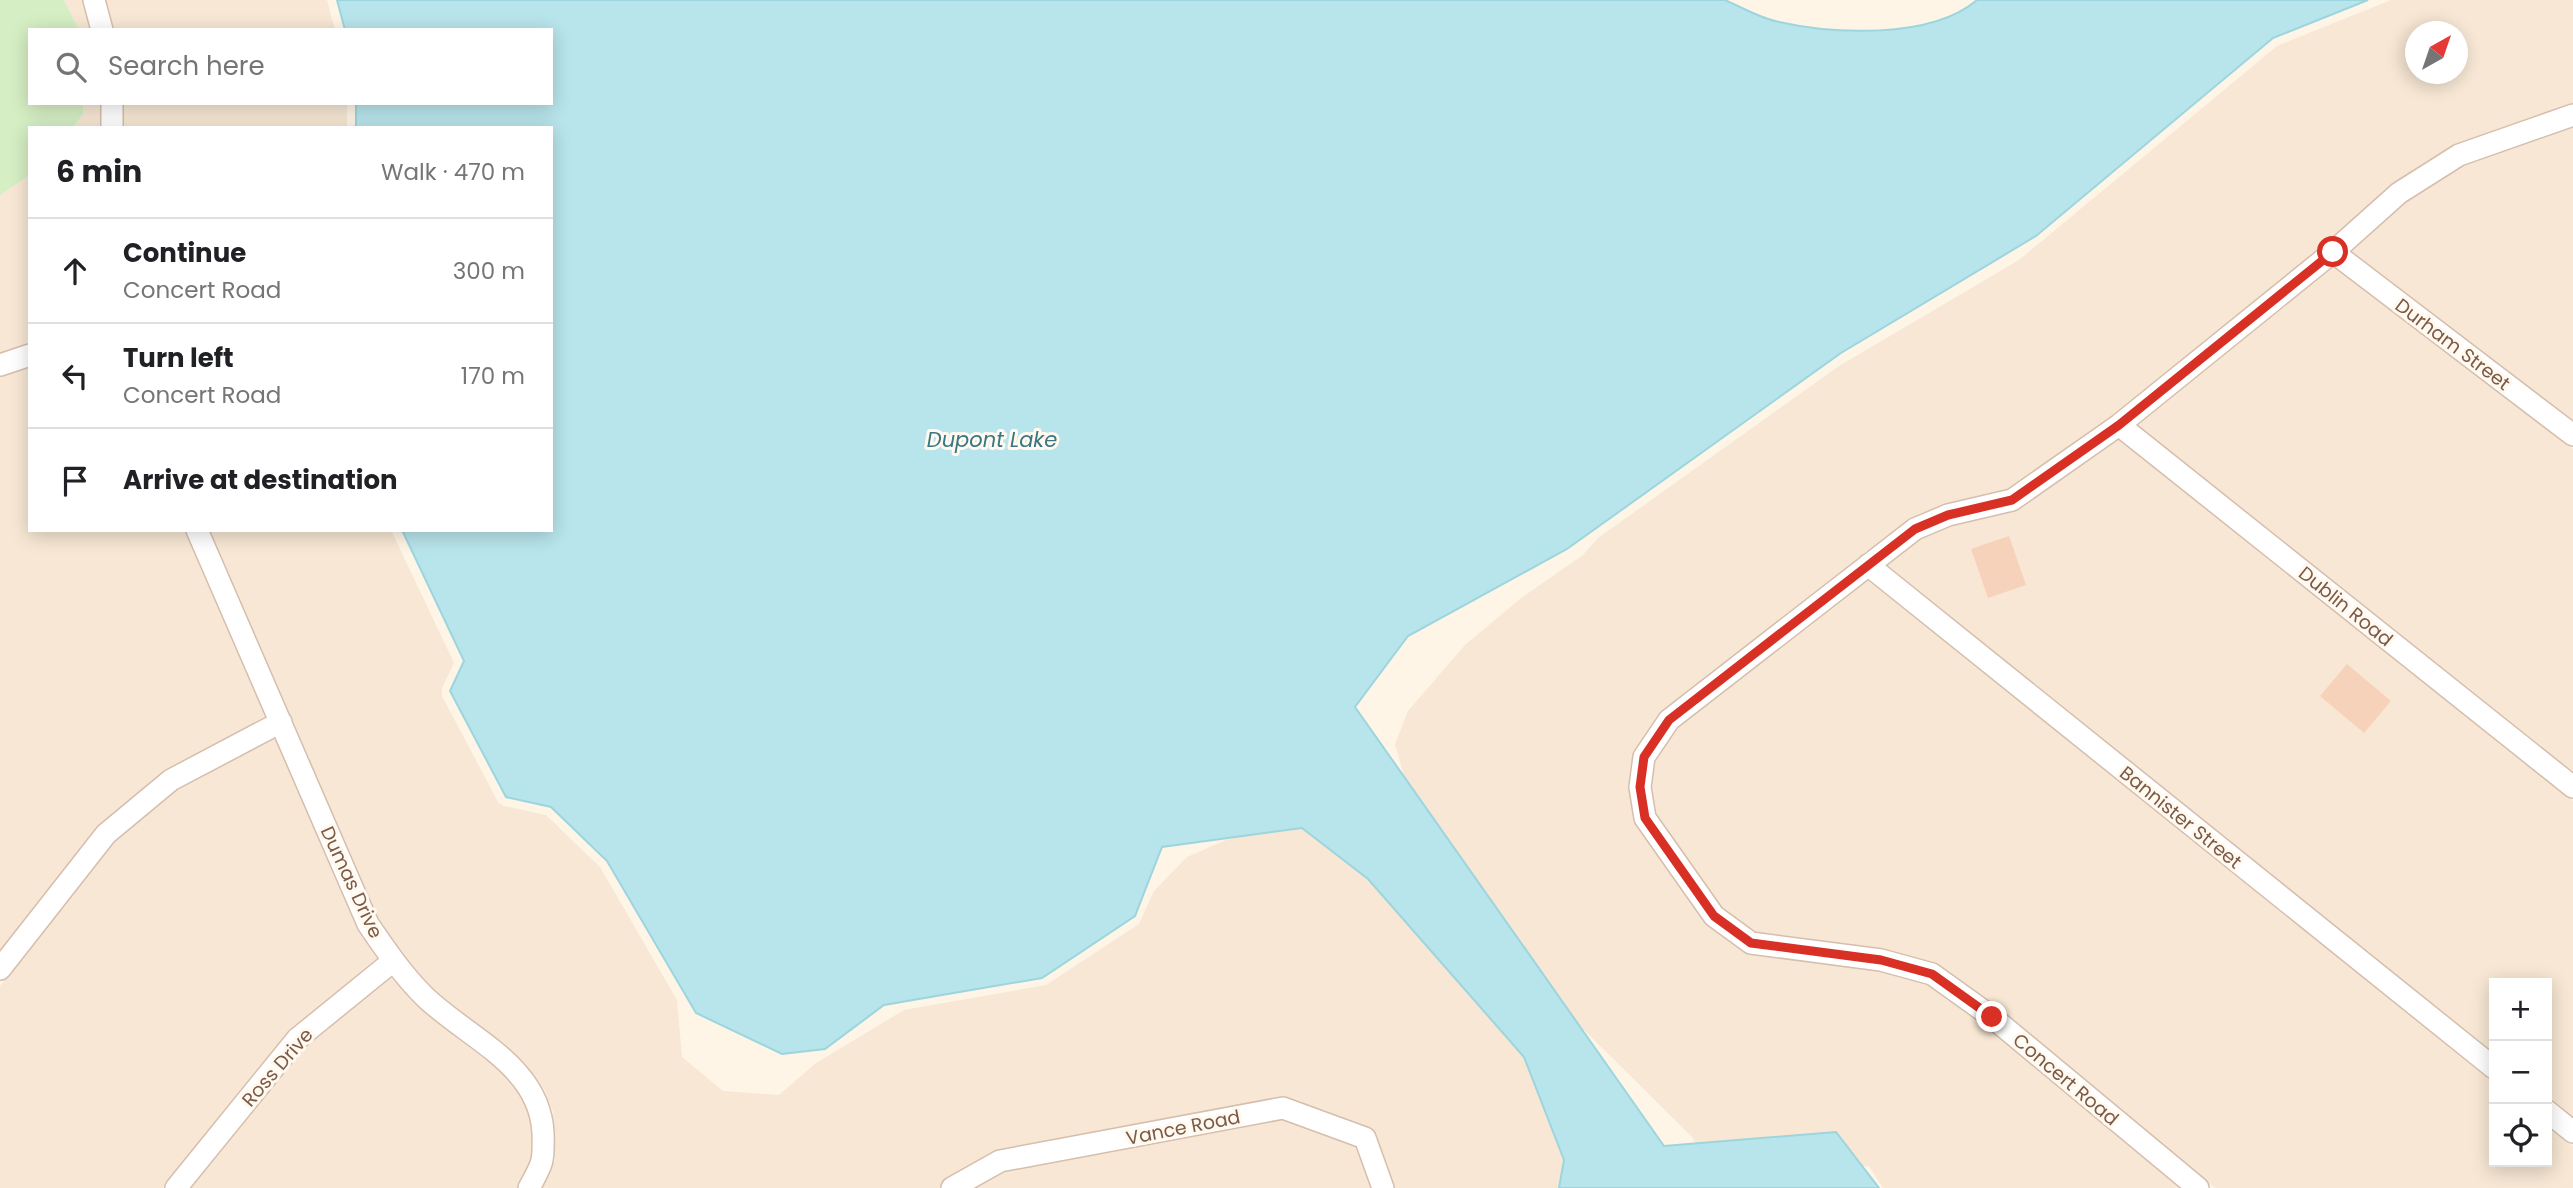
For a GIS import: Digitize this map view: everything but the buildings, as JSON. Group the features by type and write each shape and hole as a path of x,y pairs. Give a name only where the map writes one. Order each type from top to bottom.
{"street":[{"path":"94,0 101,28"},
{"path":"112,105 112,126"},
{"name":"Concert Road","path":"2197,1188 1992,1017 1932,974 1881,960 1751,943 1714,916 1645,818 1640,787 1644,757 1669,720 1915,529 1948,515 2012,500 2119,425 2333,252 2399,193 2459,155 2573,115"},
{"name":"Durham Street","path":"2333,252 2573,435"},
{"path":"0,365 28,356"},
{"name":"Dublin Road","path":"2119,425 2573,787"},
{"name":"Dumas Drive","path":"198,532 368,923 393,961 425,997 518,1072 534,1094 542,1114 544,1162 529,1188"},
{"name":"Bannister Street","path":"1868,565 2489,1064"},
{"path":"0,969 106,834 171,780 281,722"},
{"name":"Ross Drive","path":"176,1188 296,1039 393,961"},
{"name":"Vance Road","path":"952,1188 1000,1161 1283,1108 1365,1138 1383,1188"},
{"path":"2552,1115 2573,1132"}],"shaded area":[{"path":"64,0 83,0 90,28 78,28"},
{"path":"105,0 327,0 334,28 112,28"},
{"path":"2391,0 2573,0 2573,104 2454,147 2331,238 2326,245 2120,411 2009,490 1869,552 1867,550 1634,757 1629,790 1636,825 1707,925 1749,953 1878,971 1926,984 1985,1026 2180,1188 1883,1188 1869,1166 1712,1179 1693,1138 1562,1008 1410,797 1395,744 1408,711 1465,645 1521,598 1583,555 1598,538 1839,366 2019,260 2277,46"},
{"path":"83,105 101,105 102,126 74,126 83,114"},
{"path":"122,105 347,105 347,126 123,126"},
{"path":"2573,126 2573,422 2349,251 2404,202 2462,165"},
{"path":"28,176 28,345 0,354 0,195"},
{"path":"2332,266 2573,449 2573,773 2136,424"},
{"path":"28,367 28,532 186,532 267,718 167,770 0,953 0,376"},
{"path":"2118,438 2573,801 2573,1118 2552,1101 2552,978 2489,978 2489,1050 1885,565 1919,538 1950,525 2017,509"},
{"path":"210,532 392,532 454,663 442,688 442,696 498,802 504,806 546,815 600,867 677,1000 682,1057 723,1091 779,1095 816,1063 904,1010 1046,985 1139,924 1154,891 1187,857 1284,815 1335,835 1523,1022 1579,1188 1394,1188 1374,1134 1369,1128 1283,1097 1000,1150 950,1176 939,1188 541,1188 555,1161 553,1112 544,1089 525,1063 432,988 401,954 377,918"},
{"path":"1867,579 2489,1079 2489,1167 2552,1167 2552,1129 2573,1146 2573,1188 2215,1188 1999,1008 1939,965 1883,950 1756,933 1722,908 1654,813 1650,785 1654,760 1677,727"},
{"path":"275,737 358,929 378,960 289,1033 163,1188 0,1188 0,986 113,841 176,789"},
{"path":"390,976 418,1005 511,1080 525,1100 532,1117 533,1161 518,1188 189,1188 303,1046"},
{"path":"1281,1119 1356,1147 1371,1188 971,1188 1003,1171"}],"green space":[{"path":"0,0 64,0 78,28 28,28 28,105 83,105 83,114 74,126 28,126 28,176 0,195"}],"water":[{"name":"Dupont Lake","path":"337,0 1725,0 1775,21 1851,31 1907,28 1933,22 1957,13 1977,0 2368,0 2273,38 2036,236 1841,353 1567,549 1408,636 1355,707 1664,1146 1836,1132 1879,1188 1559,1188 1564,1160 1524,1057 1368,879 1302,828 1162,847 1135,916 1042,978 884,1005 825,1049 782,1054 696,1013 607,861 551,807 506,797 450,691 464,661 403,532 553,532 553,126 356,126 356,105 553,105 553,28 344,28"}],"route":[{"path":"1992,1017 1932,974 1881,960 1751,943 1714,916 1645,818 1640,787 1644,757 1669,720 1915,529 1948,515 2012,500 2119,425 2333,252"}]}
